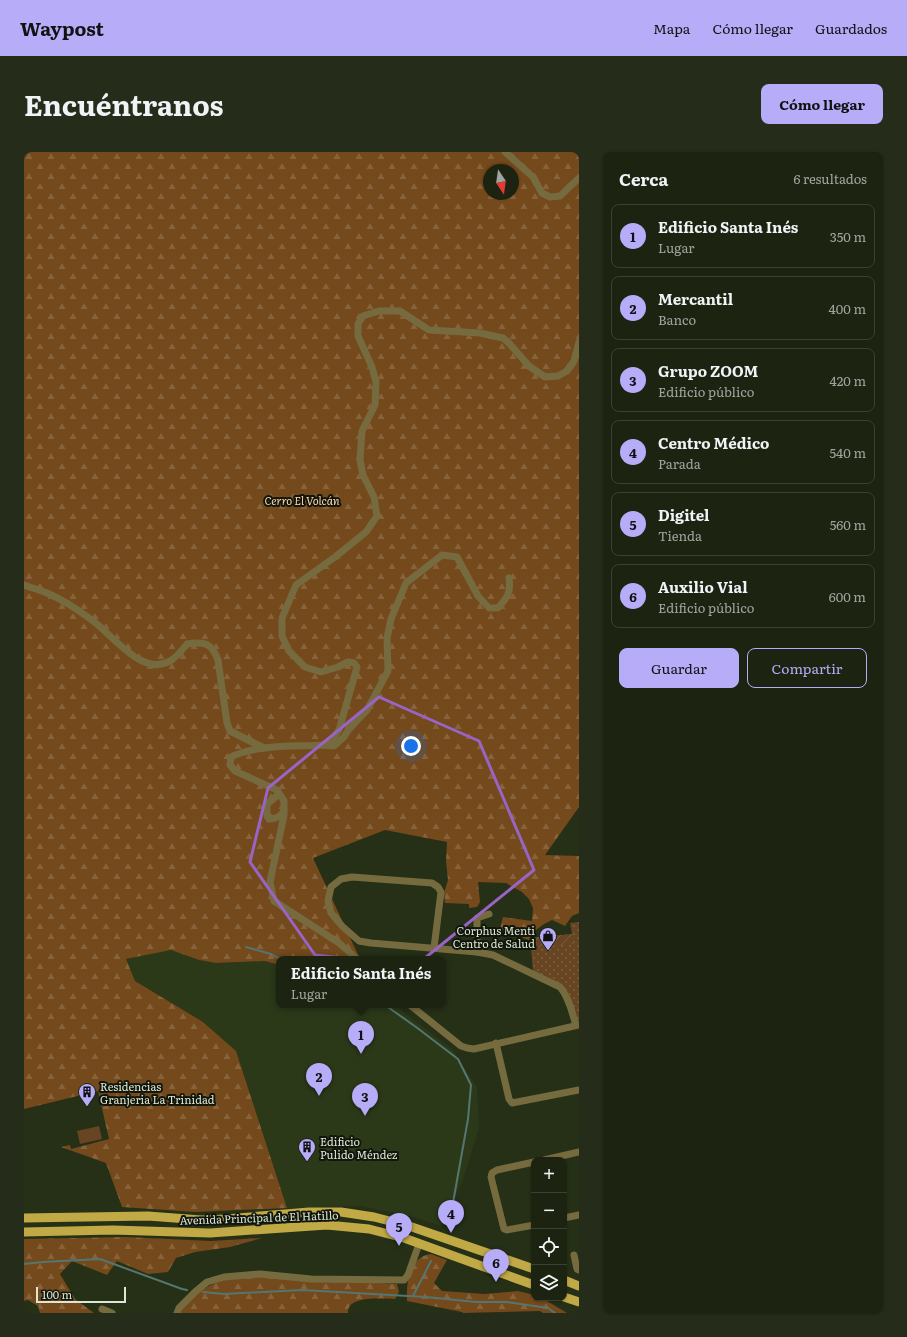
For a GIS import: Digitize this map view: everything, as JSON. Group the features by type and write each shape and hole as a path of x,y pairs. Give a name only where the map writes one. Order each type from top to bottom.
{"main road":[{"name":"Avenida Principal de El Hatillo","path":"24,1218 148,1216 207,1220 309,1212 341,1212 374,1216 409,1226 531,1269"},
{"name":"Avenida Principal de El Hatillo","path":"24,1232 114,1230 210,1233 327,1225 369,1229 385,1232 531,1285"},
{"path":"567,1281 579,1286"},
{"path":"567,1298 579,1302"}],"street":[{"path":"505,152 533,177 542,193 550,197 560,196 579,178"},
{"path":"324,745 332,740 339,730 357,667 354,663 348,662 338,667 321,672 305,667 289,651 282,636 282,618 296,585 335,557 366,532 377,516 374,498 363,475 360,460 362,431 375,405 376,382 372,367 358,336 358,324 363,316 379,311 400,311 429,330 480,333 503,338 509,342 529,366 545,377 558,376 567,371 574,361 579,342"},
{"path":"353,956 338,943 274,901 270,882 284,811 284,801 277,790 235,771 230,765 231,757 239,752 264,748 324,745 334,746 344,737 349,729 367,710 388,671 387,638 391,619 406,583 442,555 457,557 478,596 490,608 498,608 505,600 511,588 509,578"},
{"path":"24,586 47,593 90,618 122,648 143,662 158,664 169,662 178,656 187,644 197,642 207,644 214,650 218,660 227,723 230,730 264,748"},
{"path":"279,794 267,804 267,816 269,819 274,819 280,816 284,811"},
{"path":"414,1008 461,1046 474,1049 578,1025 564,991 560,987 493,955 477,952 371,943 359,941 342,926 331,913 328,901 331,887 341,879 352,877 432,883 438,887 441,892 434,948"},
{"path":"477,952 476,918 489,914"},
{"path":"496,1043 509,1099 512,1103 579,1090"},
{"path":"557,1157 579,1152"},
{"path":"531,1163 497,1170 492,1173 491,1177 504,1229 507,1230 531,1226"},
{"path":"567,1217 579,1215"},
{"path":"177,1313 179,1308 207,1282 224,1277 260,1274 312,1279 404,1280 419,1244"},
{"path":"574,1255 577,1269 579,1270"},
{"path":"102,1309 112,1313"}],"highlighted area":[{"path":"379,697 479,741 534,870 415,966 315,955 250,862 268,788"}],"shaded area":[{"path":"579,922 579,1022 576,1022 567,991 533,971 530,938 572,934 570,923"},
{"path":"572,934 573,944 531,948 530,938"},
{"path":"171,950 199,960 216,963 265,961 276,964 276,1008 398,1008 452,1049 477,1087 479,1128 463,1180 441,1226 414,1217 360,1206 287,1208 236,1051 203,1022 135,981 126,959"},
{"path":"99,1126 102,1139 80,1144 77,1131"}],"green space":[{"name":"Cerro El Volcán","path":"24,152 579,152 579,807 545,855 579,856 579,913 572,916 565,926 552,920 535,931 529,940 500,929 503,917 532,921 533,908 529,899 522,892 506,883 478,882 480,902 477,907 469,908 469,904 445,903 444,893 448,880 446,861 447,842 385,830 313,858 359,956 276,956 276,964 265,961 216,963 199,960 171,950 126,959 135,981 203,1022 236,1051 287,1208 195,1212 122,1207 106,1163 61,1147 70,1145 71,1149 109,1139 98,1091 24,1109"},
{"path":"125,1237 211,1241 262,1238 230,1247 195,1252 176,1258 168,1272 148,1274 117,1261 107,1275 72,1261 60,1274 75,1299 94,1313 40,1313 38,1306 28,1300 24,1301 24,1239"},
{"path":"431,1254 447,1260 434,1283 442,1291 485,1294 518,1291 531,1294 531,1301 547,1301 567,1313 543,1313 540,1311 463,1313 407,1301 407,1287 410,1272 413,1265 424,1256"},
{"path":"257,1276 397,1284 399,1292 395,1299 366,1299 353,1303 349,1307 348,1313 180,1313 185,1305 199,1292 214,1283 230,1279"}],"waterway":[{"path":"246,947 276,957"},
{"path":"389,1008 458,1059 471,1085 468,1119 449,1225"},
{"path":"24,1264 100,1259 187,1290"},
{"path":"413,1296 431,1261"},
{"path":"203,1292 224,1294 302,1290 426,1297 476,1302 506,1302 548,1308 555,1313"}],"place":[{"name":"Corphus Menti Centro de Salud","path":"548,951"},
{"name":"Edificio Santa Inés","path":"361,1054"},
{"name":"Mercantil","path":"319,1096"},
{"name":"Residencias Granjeria La Trinidad","path":"87,1107"},
{"name":"Grupo ZOOM","path":"365,1116"},
{"name":"Edificio Pulido Méndez","path":"307,1162"},
{"name":"Centro Médico","path":"451,1233"},
{"name":"Digitel","path":"399,1246"},
{"name":"Auxilio Vial","path":"496,1282"}]}
